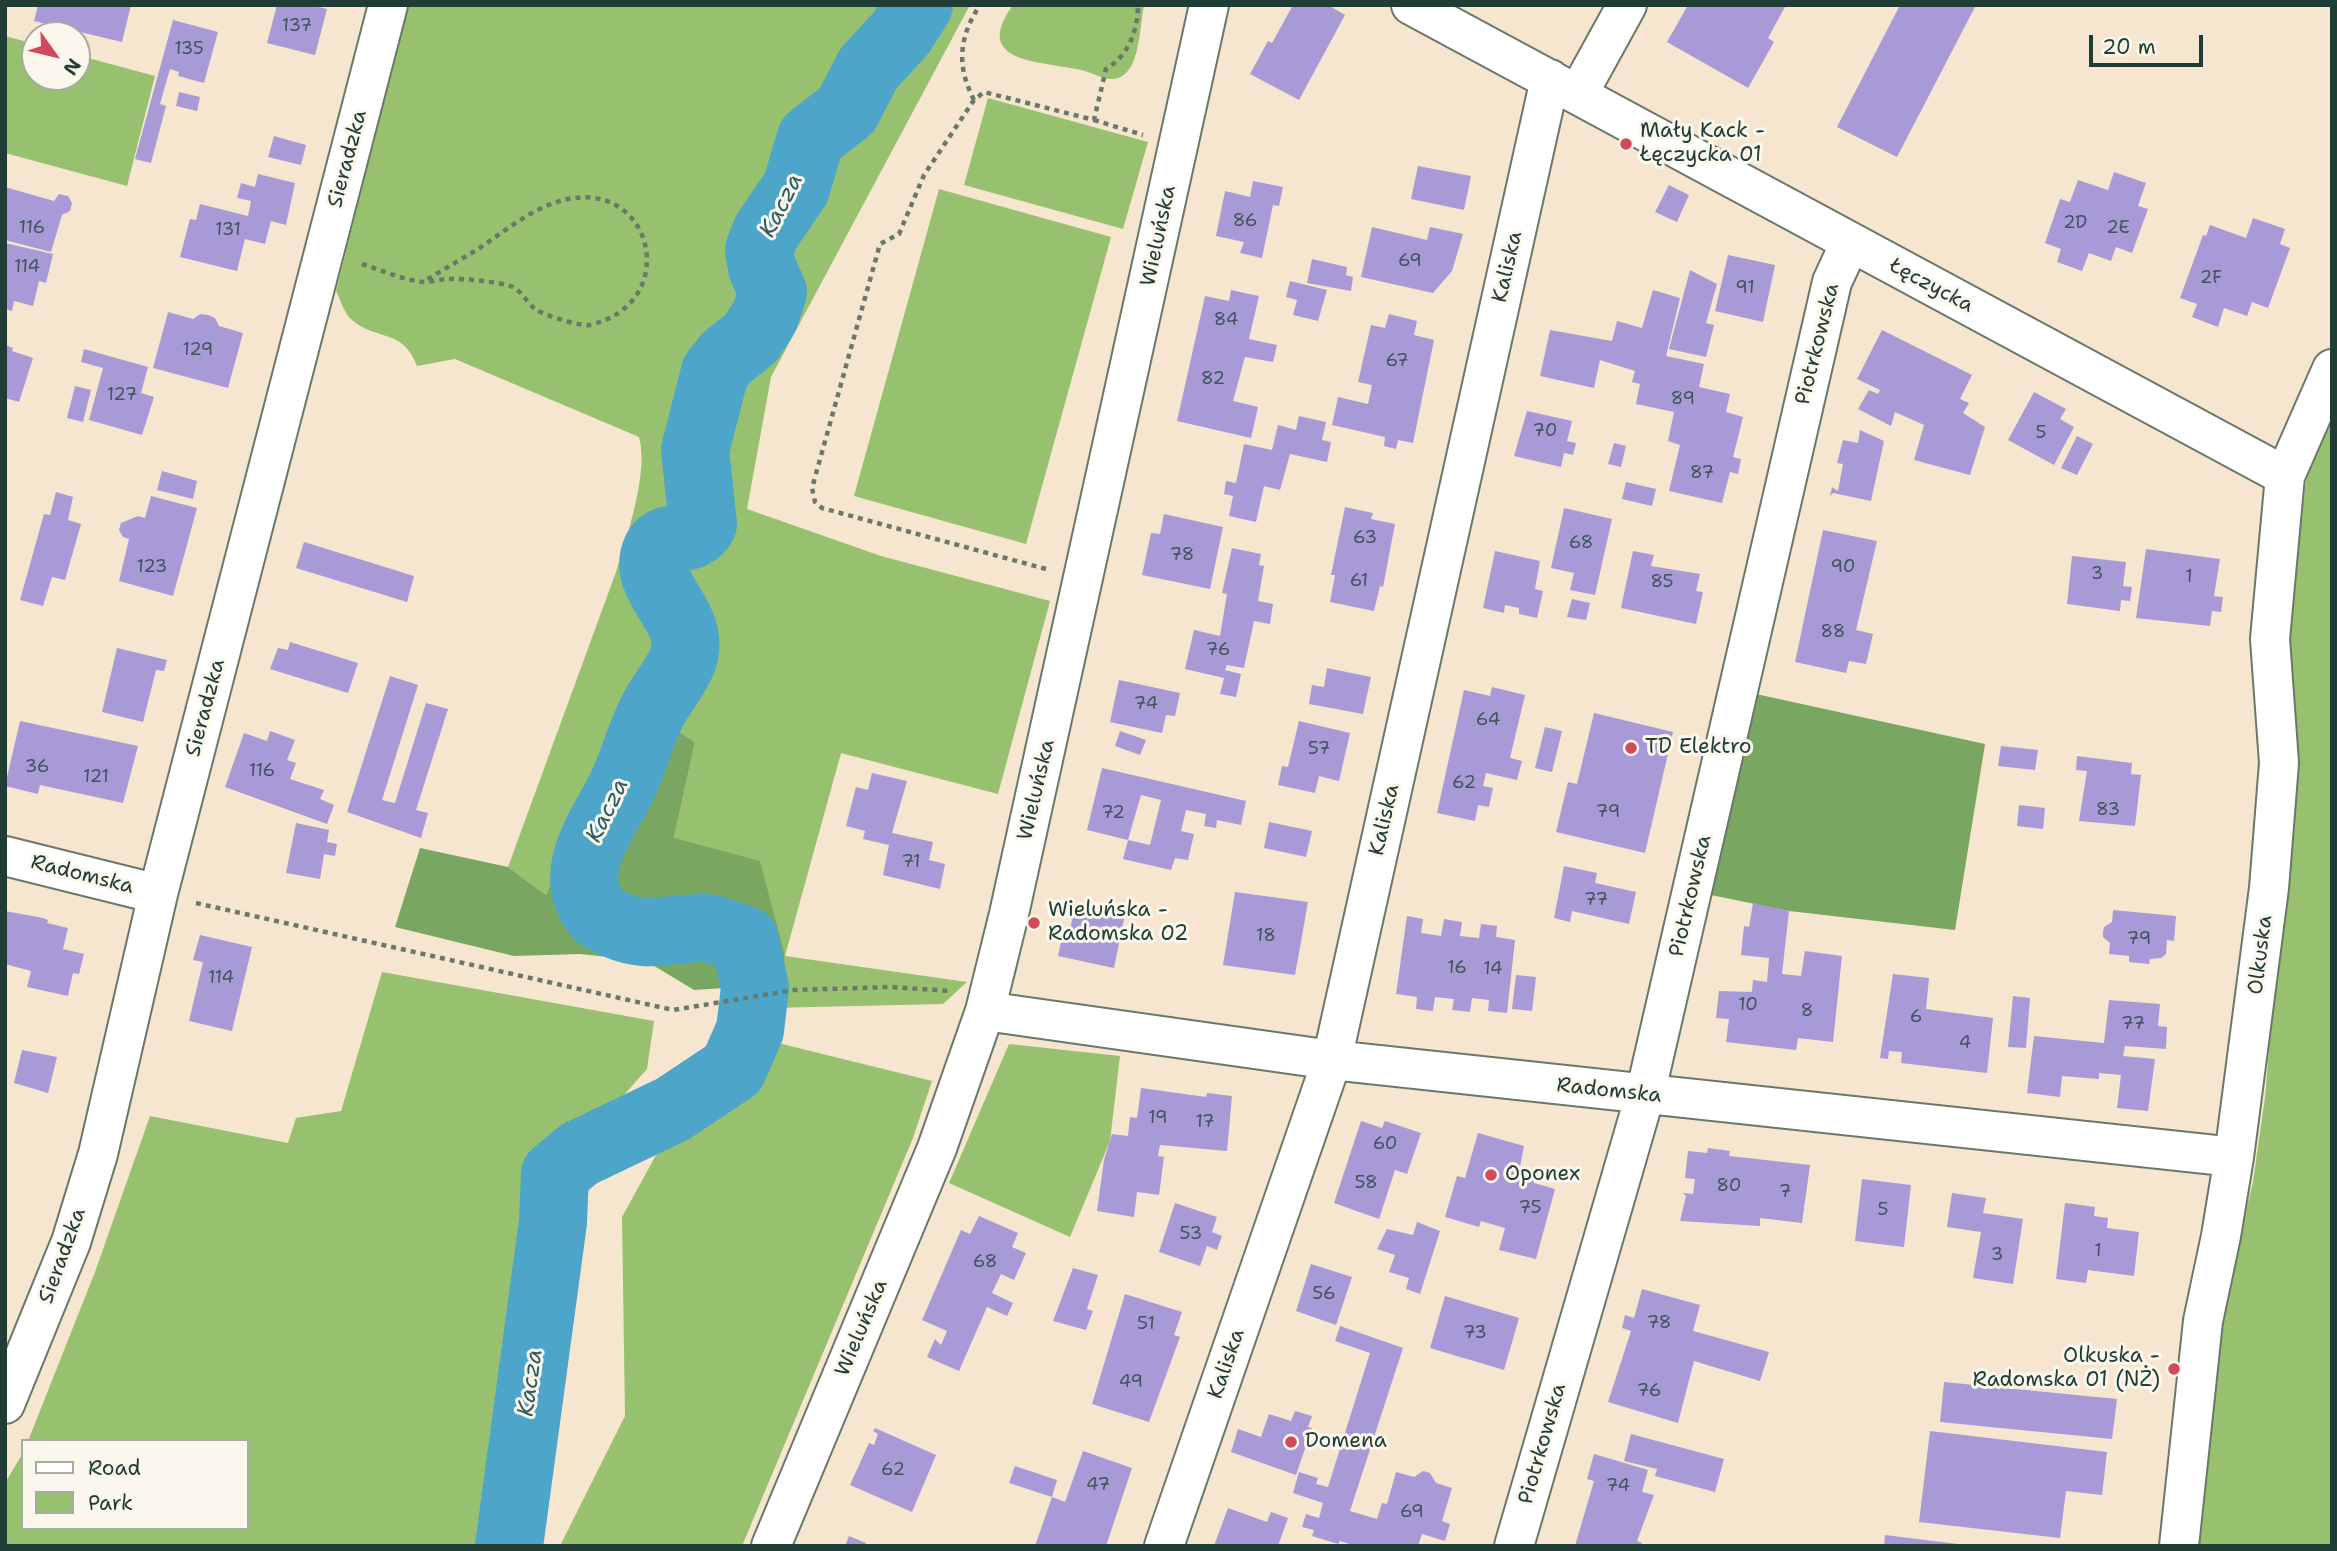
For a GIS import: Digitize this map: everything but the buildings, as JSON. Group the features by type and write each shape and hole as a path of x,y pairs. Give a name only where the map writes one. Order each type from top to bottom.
{"street":[{"name":"Sieradzka","path":"5,1404 71,1242 98,1154 158,894 388,5"},
{"name":"Wieluńska","path":"771,1546 937,1148 985,1011 1084,579 1209,5"},
{"name":"Łęczycka","path":"1411,5 2285,476"},
{"path":"1564,87 1628,5"},
{"name":"Kaliska","path":"1164,1546 1332,1059 1564,87"},
{"name":"Piotrkowska","path":"1514,1546 1645,1095 1832,282 1850,243"},
{"name":"Olkuska","path":"2179,1546 2203,1321 2234,1157 2269,888 2279,763 2270,639 2285,476 2332,369"},
{"name":"Radomska","path":"5,856 158,894"},
{"name":"Radomska","path":"985,1011 1332,1059 2234,1157"}],"path":[{"path":"974,100 963,76 962,45 980,5"},
{"path":"1094,120 1106,69 1119,61 1131,41 1138,19 1138,5"},
{"path":"1084,579 822,509 815,502 812,488 880,244 899,234 925,175 974,100 984,92 1094,120 1179,146"},
{"path":"324,253 423,282 452,278 514,287 538,312 587,326 615,316 635,299 645,281 648,261 646,242 638,223 621,208 599,199 578,198 559,202 520,220 423,282"},
{"path":"158,894 648,1007 673,1010 794,990 891,987 965,992 961,1007 985,1011"}],"green space":[{"path":"408,5 970,5 771,377 747,509 881,556 1050,601 998,794 841,753 785,956 674,838 695,742 630,700 546,895 508,867 626,541 639,486 641,451 639,437 455,359 417,366 411,354 397,340 361,326 349,318 345,311 336,291"},
{"path":"1013,5 1144,5 1137,51 1131,67 1121,77 1110,79 1016,56 1005,49 1000,39 1002,24"},
{"path":"5,36 21,40 21,91 91,91 91,59 155,76 127,186 5,153"},
{"path":"988,98 1148,142 1123,229 964,185"},
{"path":"939,189 1111,237 1026,544 854,496"},
{"path":"2332,401 2332,1546 2199,1546 2218,1327 2253,1182 2265,1097 2285,861 2288,650 2304,496 2309,459"},
{"path":"1756,694 1985,744 1955,930 1789,911 1711,895"},
{"path":"630,700 695,742 674,838 760,861 785,956 780,972 731,967 725,988 694,990 646,961 580,954 514,956 395,927 420,848 508,867 546,895"},
{"path":"785,956 967,982 943,1004 770,1008"},
{"path":"382,972 654,1021 647,1069 615,1105 563,1134 532,1189 539,1225 522,1320 521,1364 487,1546 5,1546 5,1483 21,1456 21,1530 248,1530 248,1439 29,1439 95,1272 150,1116 288,1143 296,1118 341,1111"},
{"path":"762,1039 932,1081 913,1138 742,1546 560,1546 625,1416 622,1217 656,1155 705,1108 741,1084"},
{"path":"1009,1044 1120,1056 1110,1141 1070,1237 949,1183"}],"waterway":[{"name":"Kacza","path":"509,1546 553,1222 555,1174 579,1154 673,1109 733,1069 750,1030 755,988 745,940 704,928 650,932 628,929 598,915 589,900 585,885 585,870 594,840 622,787 653,710 683,659 683,629 656,577 653,564 656,551 665,541 693,534 703,524 695,450 715,372 727,357 751,338 765,316 773,292 762,268 759,250 766,232 796,188 811,138 847,110 868,69 901,33 919,5"}],"place":[{"name":"Mały Kack - Łęczycka 01","path":"1626,144"},
{"name":"TD Elektro","path":"1631,748"},
{"name":"Wieluńska - Radomska 02","path":"1034,923"},
{"name":"Oponex","path":"1491,1175"},
{"name":"Olkuska - Radomska 01 (NŻ)","path":"2174,1369"},
{"name":"Domena","path":"1291,1442"}]}
